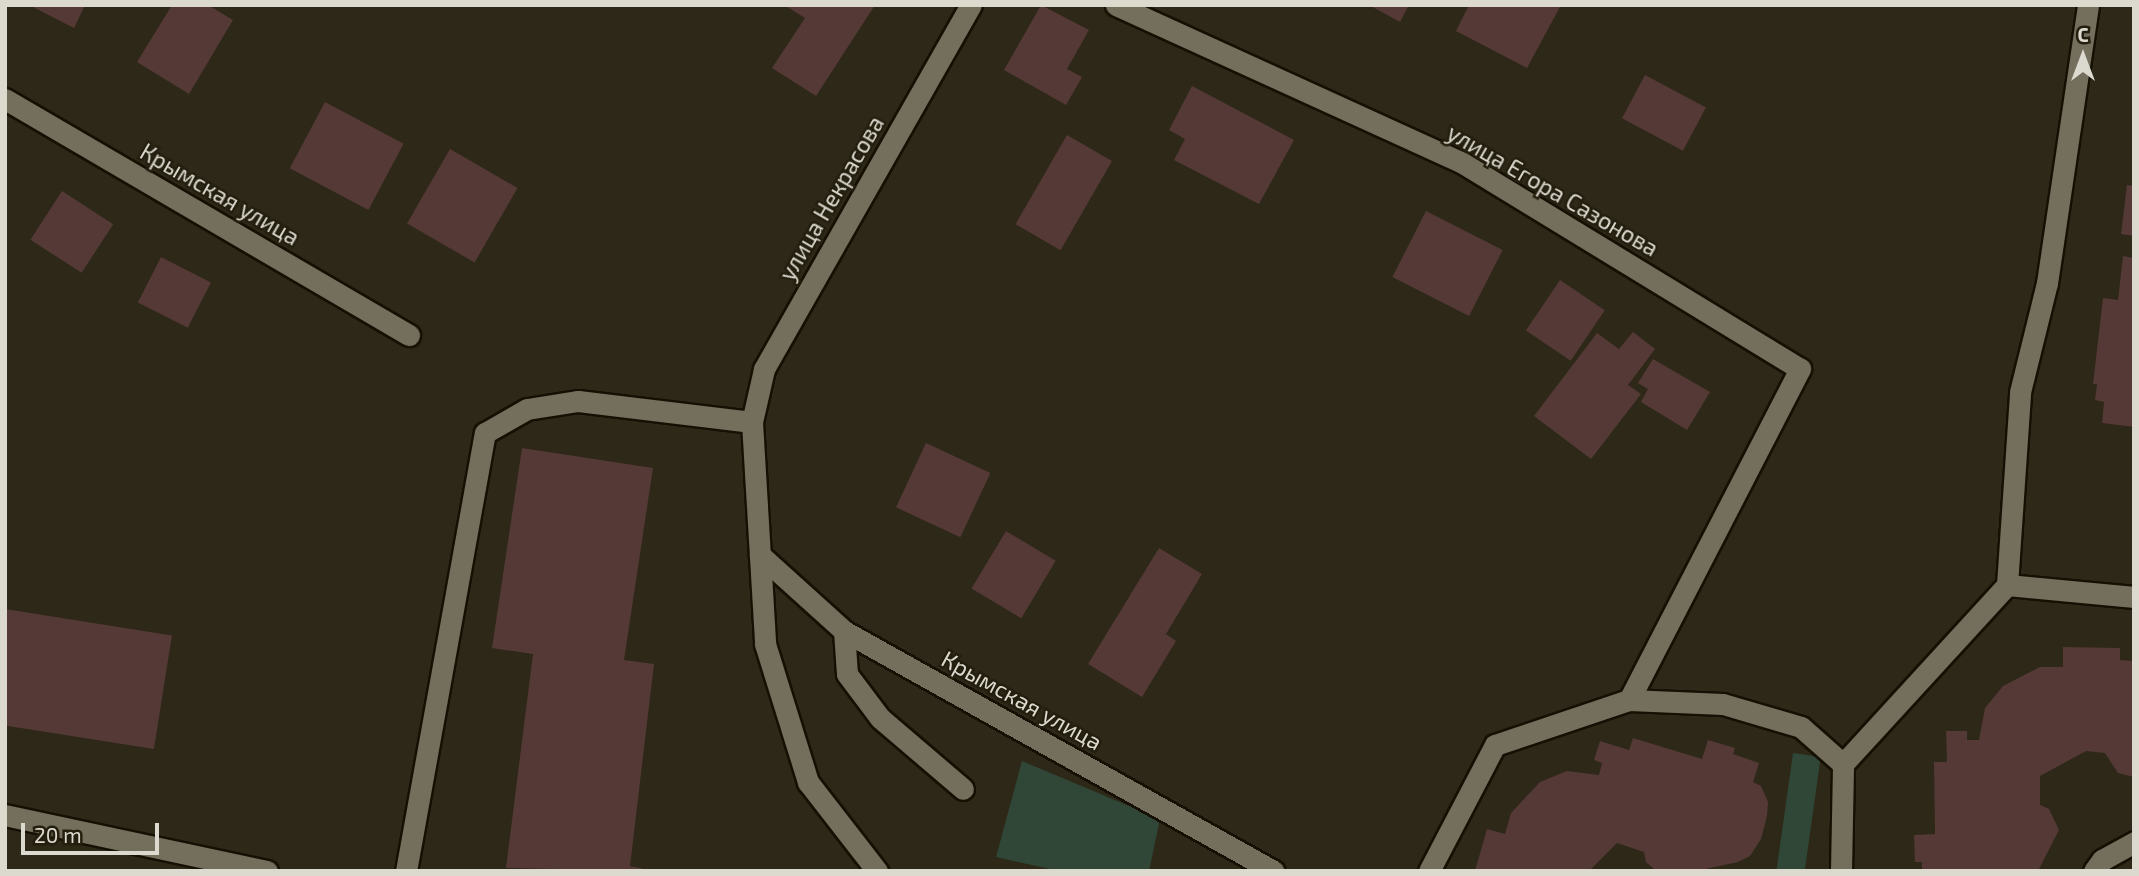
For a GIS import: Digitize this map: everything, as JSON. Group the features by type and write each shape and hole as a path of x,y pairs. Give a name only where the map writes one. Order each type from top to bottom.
{"street":[{"name":"улица Некрасова","path":"877,871 808,782 765,644 752,422 764,369 971,5"},
{"name":"улица Егора Сазонова","path":"1116,5 1461,162 1800,369 1629,700"},
{"path":"1841,871 1843,764 2007,585 2020,392 2047,284 2088,5"},
{"name":"Крымская улица","path":"5,99 409,335"},
{"path":"406,871 485,433 527,409 578,401 752,422"},
{"name":"Крымская улица","path":"760,555 844,631 1273,871"},
{"path":"2007,585 2134,597"},
{"path":"844,631 847,674 880,718 963,789"},
{"path":"1429,871 1495,745 1629,700 1723,704 1801,727 1843,764"},
{"path":"5,815 267,871"},
{"path":"2094,871 2102,860 2134,842"}],"green space":[{"path":"1793,753 1821,757 1805,871 1776,871"},
{"path":"1022,761 1160,819 1149,871 1059,871 996,857"}],"building":[{"path":"29,5 85,5 74,28"},
{"path":"172,5 208,5 233,20 189,94 137,62"},
{"path":"784,5 875,5 816,96 772,68 805,18"},
{"path":"1041,5 1089,30 1067,69 1082,77 1066,105 1004,70"},
{"path":"1369,5 1409,5 1400,22"},
{"path":"1469,5 1561,5 1527,68 1456,31"},
{"path":"1645,75 1706,107 1683,151 1622,118"},
{"path":"1192,86 1294,140 1259,204 1174,160 1185,139 1169,130"},
{"path":"325,102 404,144 368,210 290,168"},
{"path":"1067,135 1112,161 1061,250 1016,224"},
{"path":"450,149 518,188 475,262 407,223"},
{"path":"2127,185 2134,186 2134,236 2121,234"},
{"path":"62,191 113,224 82,273 30,240"},
{"path":"1426,211 1503,250 1469,316 1392,277"},
{"path":"2123,256 2134,258 2134,427 2102,423 2104,402 2095,400 2097,384 2093,384 2103,298 2118,300"},
{"path":"161,257 211,282 188,328 138,302"},
{"path":"1560,280 1605,310 1571,361 1526,331"},
{"path":"1633,332 1655,349 1628,385 1641,394 1591,459 1534,416 1597,333 1619,349"},
{"path":"1653,359 1710,392 1687,430 1641,402 1648,389 1638,383"},
{"path":"926,443 990,473 960,537 896,507"},
{"path":"522,448 653,468 624,660 654,664 630,866 653,871 506,868 533,654 492,648"},
{"path":"1006,531 1056,561 1021,618 971,588"},
{"path":"1159,548 1202,574 1166,634 1176,641 1142,697 1088,664"},
{"path":"5,609 172,635 154,749 5,725"},
{"path":"2063,647 2120,648 2120,660 2134,661 2134,777 2118,773 2105,753 2086,751 2040,776 2040,805 2049,809 2059,830 2038,871 1922,871 1922,862 1915,862 1914,835 1935,834 1934,762 1947,762 1946,731 1967,731 1967,740 1979,740 1985,708 2003,686 2040,667 2063,667"},
{"path":"1633,738 1702,759 1708,740 1735,748 1733,754 1759,763 1753,782 1761,786 1768,802 1767,816 1761,839 1750,856 1738,862 1696,871 1656,871 1646,862 1644,852 1617,843 1589,871 1475,871 1487,829 1505,834 1511,813 1540,782 1567,771 1599,775 1602,763 1594,760 1600,741 1629,750"}]}
